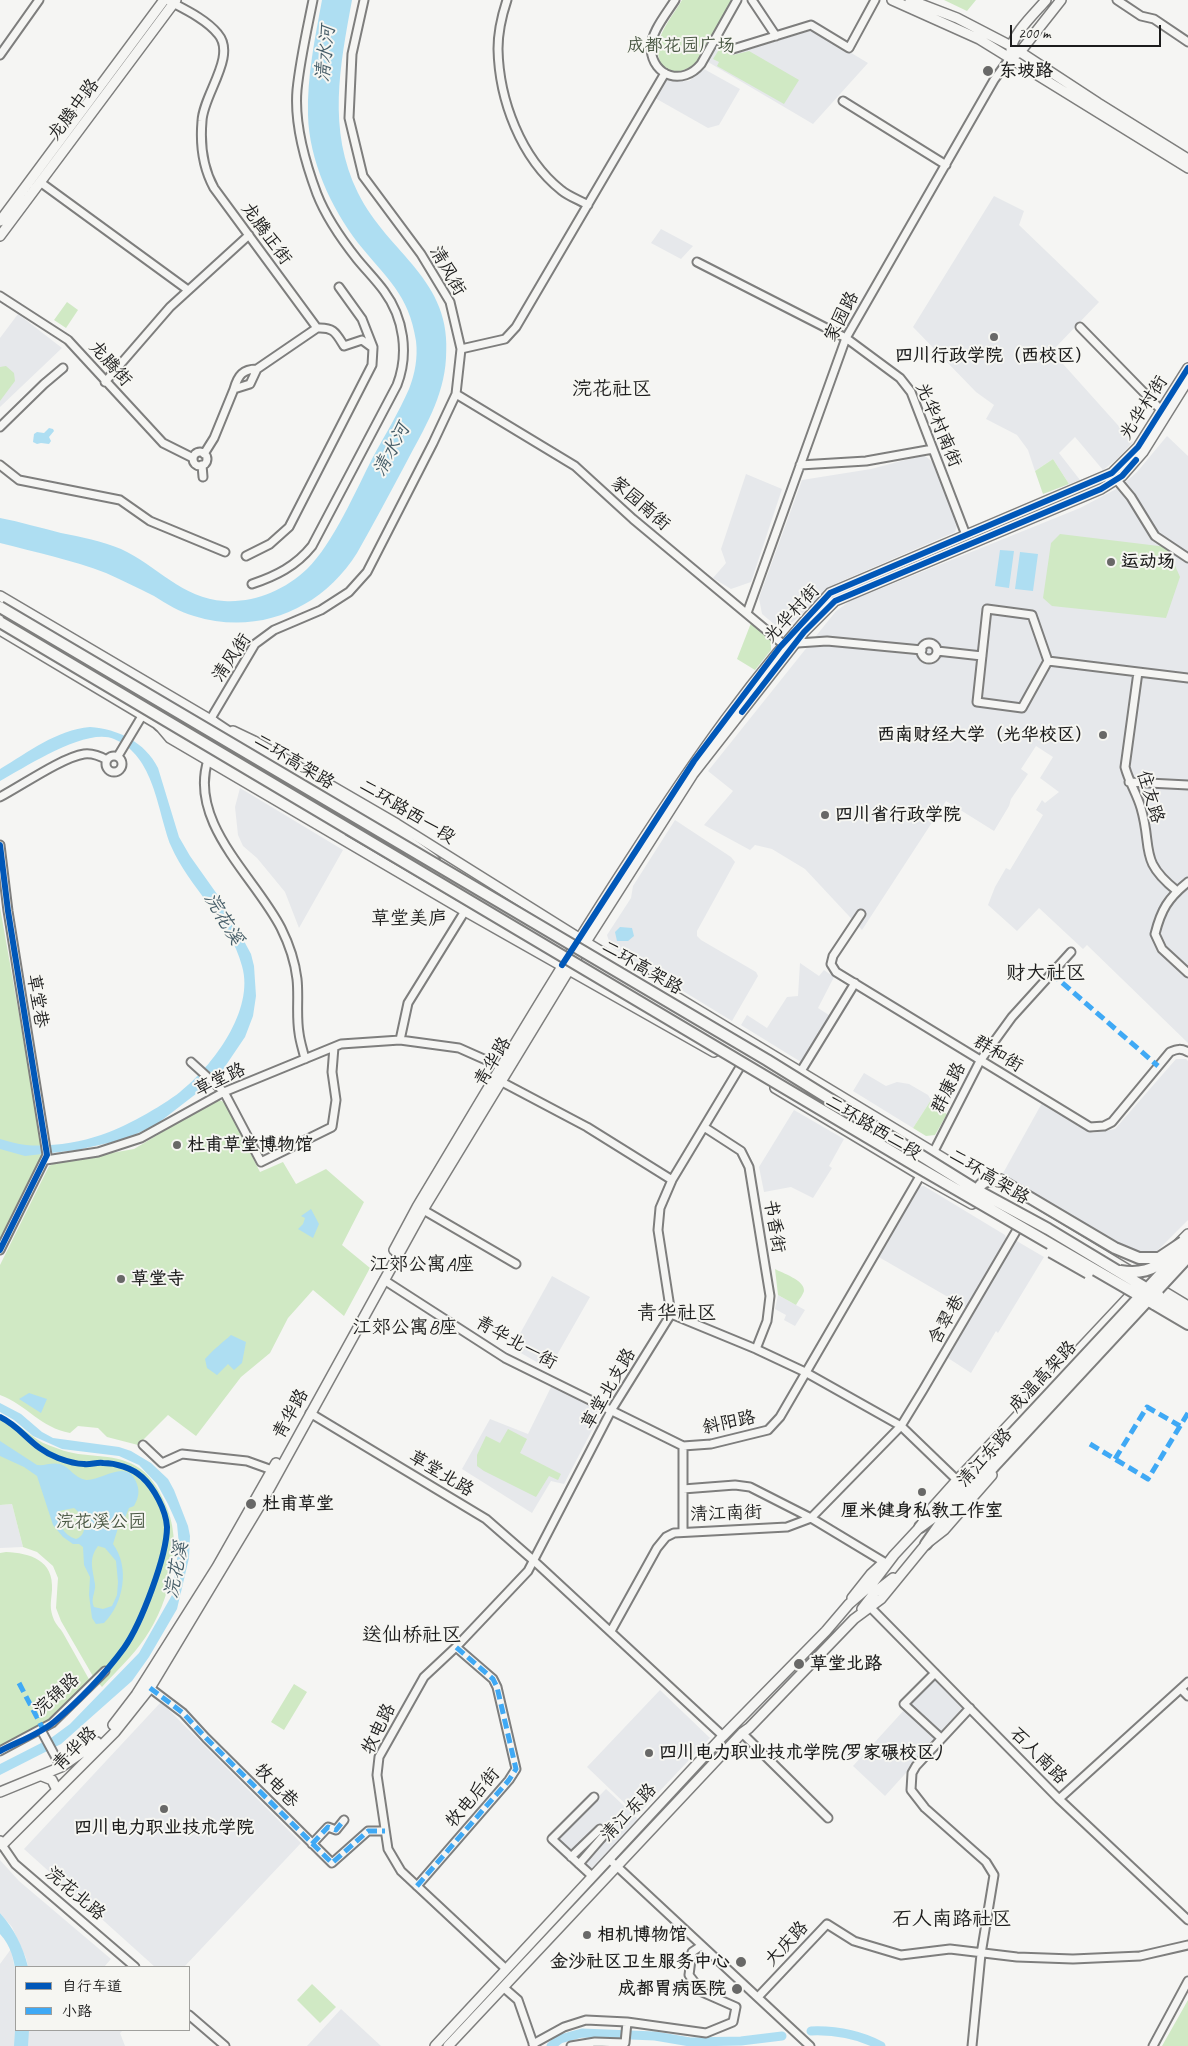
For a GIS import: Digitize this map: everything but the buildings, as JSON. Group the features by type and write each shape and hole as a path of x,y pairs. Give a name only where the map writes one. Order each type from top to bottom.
{"highway":[{"name":"二环高架路","path":"0,607 767,1060 978,1191 1048,1229 1188,1314"},
{"name":"二环高架路","path":"0,622 1188,1326"},
{"path":"210,720 241,742 394,830 421,849 448,872"},
{"path":"158,725 386,856 434,880"},
{"path":"1132,1292 1075,1267 983,1211 976,1198 980,1185 990,1180 1006,1183 1115,1248 1139,1258 1159,1258 1187,1239"},
{"path":"1117,1271 1140,1273 1152,1269 1187,1239"},
{"name":"成温高架路","path":"926,1544 940,1524 990,1464 1187,1239"},
{"name":"成温高架路","path":"920,1527 935,1516 990,1464 1188,1259"}],"main road":[{"path":"892,0 979,39 1188,168"},
{"path":"910,0 957,18 1011,46 1188,159"},
{"path":"1010,58 1011,46 1028,20 1046,0"},
{"path":"1010,58 1020,52 1061,0"},
{"name":"龙腾中路","path":"0,236 170,1"},
{"name":"龙腾中路","path":"0,221 170,1"},
{"name":"光华村街","path":"566,967 694,761 783,644 830,593 1112,473 1138,447 1188,368"},
{"name":"光华村街","path":"582,940 693,774 804,632 835,601 1101,489 1122,476 1143,452 1188,380"},
{"name":"二环路西一段","path":"0,596 210,720 254,741 397,824 582,940"},
{"path":"0,630 158,725 170,738 465,911 566,967"},
{"name":"二环路西二段","path":"582,940 1188,1306"},
{"name":"二环路西二段","path":"566,967 740,1067 920,1175 1132,1292 1148,1304 1188,1326"},
{"name":"青华路","path":"0,1792 61,1767 98,1742 133,1700 217,1567 420,1209 566,967"},
{"name":"青华路","path":"1,1843 57,1790 128,1717 150,1688 222,1570 384,1280 420,1209 500,1081 504,1068"},
{"name":"清江东路","path":"848,1604 872,1584 894,1555 920,1527 932,1508 957,1480 1132,1292 1187,1239"},
{"name":"清江东路","path":"854,1619 881,1599 926,1544 944,1530 1188,1259"},
{"name":"清江东路","path":"435,2046 723,1736 826,1631 848,1604 855,1591 884,1562 894,1555"},
{"name":"清江东路","path":"448,2046 616,1865 854,1619 875,1592 907,1566"},
{"path":"42,1776 52,1780 57,1790"}],"street":[{"path":"0,55 39,0"},
{"path":"252,584 286,570 305,555 312,546 398,385 403,367 403,338 394,308 384,290 357,259 331,221 318,196 302,142 297,92 303,46 313,0"},
{"name":"清风街","path":"210,720 255,644 274,630 321,610 349,592 367,572 434,443 456,394 462,349 450,302 436,276 363,176 349,118 352,54 364,0"},
{"path":"507,0 503,13 498,49 503,92 517,130 534,163 562,191 588,205"},
{"path":"675,0 655,33 651,48 655,64 664,74 680,78 696,71 737,0"},
{"path":"752,0 776,36"},
{"path":"715,39 734,49 811,25 849,48 875,0"},
{"path":"1117,0 1141,16 1154,19 1188,42"},
{"name":"龙腾正街","path":"170,1 206,23 219,35 224,46 224,58 205,103 202,120 202,148 206,174 214,188 317,328"},
{"name":"家园路","path":"747,613 846,338 994,80 1010,58"},
{"path":"462,349 505,339 511,334 664,74"},
{"path":"844,101 946,165"},
{"path":"40,182 188,290"},
{"path":"105,382 170,307 249,235"},
{"name":"光华村南街","path":"697,262 846,338 900,378 911,392 966,535"},
{"path":"246,556 270,544 290,527 374,359 374,348 368,331 339,287"},
{"name":"龙腾街","path":"0,296 68,340 163,443 193,458"},
{"path":"1080,327 1161,410"},
{"path":"234,389 250,384 257,369 317,328 333,330 344,346 366,338 368,331"},
{"path":"362,340 374,348"},
{"path":"0,428 44,384 63,368"},
{"path":"203,477 202,465 206,459 204,454 214,438 241,373 248,369 257,369"},
{"name":"家园南街","path":"456,394 575,466 634,519 783,644"},
{"path":"800,465 866,461 933,449"},
{"path":"202,465 196,464 193,458 198,452 204,454"},
{"path":"0,465 19,480 120,500 150,521 225,552"},
{"path":"1116,479 1131,497 1155,536 1188,558"},
{"path":"987,609 1032,615 1048,661 1022,708 977,702 982,656 987,609"},
{"path":"783,644 827,641 922,650"},
{"path":"931,643 937,651 935,656 929,658 924,657 922,650 926,644 931,643"},
{"path":"937,651 982,656"},
{"path":"1048,661 1188,678"},
{"name":"住友路","path":"1138,672 1125,767 1129,782 1142,809 1149,859 1155,871 1177,891"},
{"path":"120,753 122,765 118,771 112,772 108,769 107,760 112,755 120,753 142,716"},
{"path":"0,797 72,757 86,754 98,755 107,760"},
{"path":"208,760 204,773 206,801 212,822 227,849 268,905 291,951 297,979 299,1032 306,1059"},
{"path":"1129,782 1188,785"},
{"name":"草堂巷","path":"0,845 12,940 47,1158"},
{"path":"1188,882 1177,891 1160,913 1155,934 1162,950 1188,974"},
{"path":"400,1040 408,1003 465,911"},
{"name":"群和街","path":"860,914 834,956 831,964 836,972 1090,1127 1098,1127 1112,1122 1170,1052 1176,1049 1183,1049 1188,1052"},
{"name":"群康路","path":"920,1175 934,1152 980,1061 1012,1017 1071,952"},
{"path":"801,1071 855,983"},
{"name":"草堂路","path":"47,1158 98,1152 141,1138 224,1092 341,1044 400,1040 459,1048 504,1068"},
{"path":"191,1062 224,1092 261,1162 332,1127 336,1100 332,1072 334,1047"},
{"path":"740,1067 662,1200 658,1219 671,1314 756,1349 805,1372 901,1426 957,1480"},
{"path":"500,1081 587,1127 672,1180"},
{"name":"书香街","path":"704,1127 740,1151 749,1167 770,1296 766,1321 756,1349"},
{"path":"0,1250 47,1158"},
{"name":"斜阳路","path":"612,1409 682,1446 711,1444 768,1430 780,1417 920,1175"},
{"path":"420,1209 516,1264"},
{"name":"含翠巷","path":"811,1518 901,1426 1018,1228"},
{"name":"青华北一街","path":"384,1280 505,1358 612,1409"},
{"name":"草堂北支路","path":"534,1560 612,1409 671,1314"},
{"name":"草堂北路","path":"310,1413 476,1512 534,1560 723,1736"},
{"path":"143,1445 162,1463 182,1454 247,1461 272,1470"},
{"path":"682,1446 683,1531"},
{"path":"683,1490 735,1485 750,1487 811,1518 884,1562"},
{"name":"清江南街","path":"611,1631 657,1548 666,1537 674,1532 788,1527 811,1518"},
{"name":"牧电路","path":"506,1969 402,1871 388,1849 377,1775 379,1757 424,1677 456,1647 528,1571 534,1560"},
{"name":"石人南路","path":"870,1607 1059,1799 1188,1920"},
{"name":"牧电后街","path":"417,1886 509,1780 516,1769 497,1688 493,1679 456,1647"},
{"name":"浣锦路","path":"0,1751 52,1723 105,1671"},
{"path":"935,1673 904,1704 941,1738"},
{"path":"1059,1799 1188,1682"},
{"name":"牧电巷","path":"150,1688 183,1713 332,1863 368,1830 385,1831"},
{"path":"1180,1689 1188,1696"},
{"path":"970,1708 916,1766 912,1773 911,1790 925,1808 991,1868 994,1875 980,1954 972,2046"},
{"path":"41,1730 61,1767"},
{"path":"742,1733 828,1818"},
{"path":"592,1876 552,1839 594,1796"},
{"path":"312,1844 328,1827 336,1830 344,1820"},
{"path":"572,1857 600,1829 605,1834 579,1864"},
{"name":"浣花北路","path":"1,1843 15,1864 135,1966"},
{"path":"609,1858 810,2046"},
{"name":"大庆路","path":"758,1997 827,1924 854,1941 901,1955 950,1949 980,1954 1073,1959 1140,1956 1188,1946"},
{"path":"503,1987 518,2000 533,2045 564,2028 586,2020 706,2033 733,2022 736,2007 702,1992 689,1975 692,1952 701,1946"},
{"path":"1153,2046 1188,1981"},
{"path":"190,2016 225,2046"},
{"path":"571,2046 595,2042 625,2043 627,2025"}],"shaded area":[{"path":"813,30 868,63 813,124 708,62 718,45 734,54"},
{"path":"704,69 740,89 719,125 708,128 655,98 667,77 689,81"},
{"name":"四川行政学院（西校区）","path":"994,196 1024,211 1019,225 1099,302 1056,347 1055,355 1133,442 1117,459 1103,470 1075,437 1059,453 1080,480 1069,484 1053,459 1035,471 1028,450 1017,435 986,419 994,405 976,392 913,327"},
{"path":"661,229 693,246 681,259 651,243"},
{"path":"18,314 62,348 0,407 0,338"},
{"name":"西南财经大学（光华校区）","path":"1167,436 1188,456 1188,1043 1087,945 1083,949 1039,908 1017,931 988,905 995,887 1006,868 1010,870 1043,815 1036,810 1042,800 1045,803 1059,792 1040,778 1053,757 1036,746 1021,769 1028,774 1011,799 1009,806 994,831 946,801 862,930 805,869 772,849 755,845 750,850 704,825 733,791 708,771 836,611 850,601 1080,508 1120,487 1137,472"},
{"path":"924,455 934,463 958,523 955,532 837,583 787,627 780,629 762,614 759,598 802,480 871,469"},
{"path":"746,474 782,489 751,582 731,589 713,578 726,563 721,549"},
{"path":"240,788 343,850 299,928 285,892 257,858 243,846 238,835 235,807"},
{"path":"675,820 731,857 735,862 697,931 697,936 701,940 756,972 758,976 732,1021 611,947 607,935 631,898 633,886"},
{"path":"800,963 819,976 824,970 834,977 818,1008 832,1017 805,1060 801,1062 741,1025 747,1015 767,1028 787,997 798,996"},
{"path":"1176,1059 1186,1059 1188,1061 1188,1220 1156,1252 1143,1253 1122,1244 1002,1175 1042,1103 1093,1133 1115,1129"},
{"path":"864,1073 886,1086 897,1082 909,1084 928,1095 931,1100 913,1128 853,1091"},
{"path":"794,1110 844,1139 829,1166 832,1168 813,1198 791,1187 764,1192 759,1167"},
{"path":"924,1186 1005,1235 1007,1241 967,1308 877,1256 918,1187"},
{"path":"1015,1240 1044,1257 998,1333 996,1331 971,1373 948,1358"},
{"path":"552,1276 590,1297 549,1369 512,1348"},
{"path":"778,1295 805,1310 795,1326 784,1320 786,1315 775,1309"},
{"path":"552,1385 602,1411 564,1484 551,1481 532,1513 462,1469 490,1419 528,1434"},
{"path":"12,1504 23,1547 0,1548 0,1505"},
{"path":"932,1680 937,1681 962,1706 962,1711 945,1731 939,1732 908,1704"},
{"name":"四川电力职业技术学院(罗家碾校区)","path":"660,1690 710,1738 637,1815 587,1767"},
{"name":"四川电力职业技术学院","path":"161,1702 301,1843 185,1966 154,1966 24,1849"},
{"path":"905,1709 936,1737 934,1742 885,1796 853,1766"},
{"path":"606,1789 639,1820 591,1870 558,1838"},
{"path":"0,1860 19,1881 111,1959 105,1966 28,1966 12,1927 0,1913"},
{"path":"11,1949 15,1971 15,2031 122,2031 120,2033 125,2046 0,2046 0,1964"},
{"path":"341,2009 381,2046 307,2046"}],"green space":[{"name":"成都花园广场","path":"682,0 733,0 695,65 679,72 664,69 659,60 658,51 662,33"},
{"path":"944,0 976,0 967,11"},
{"path":"720,48 733,55 749,51 799,80 784,104 717,66 719,62 713,59"},
{"path":"67,302 78,310 66,328 54,320"},
{"path":"6,366 14,373 15,381 0,401 0,367"},
{"path":"1053,459 1069,484 1043,494 1035,471"},
{"name":"运动场","path":"1060,534 1167,547 1180,577 1166,618 1052,606 1043,598 1051,543"},
{"path":"751,623 771,640 771,650 755,670 737,659"},
{"path":"0,907 42,1145 42,1160 0,1244"},
{"path":"219,1100 224,1102 260,1172 283,1162 296,1184 326,1169 364,1202 342,1245 370,1268 344,1316 313,1290 288,1318 270,1353 241,1377 196,1436 168,1415 138,1445 107,1437 98,1428 78,1426 70,1433 51,1426 10,1399 0,1395 0,1265 49,1166 55,1163 134,1149 169,1128 180,1119"},
{"path":"931,1100 934,1107 947,1114 935,1135 926,1136 913,1128"},
{"path":"775,1269 801,1283 804,1291 796,1305 778,1295"},
{"name":"浣花溪公园","path":"0,1415 15,1423 33,1437 59,1449 78,1454 108,1457 136,1466 156,1486 170,1517 174,1553 168,1590 154,1623 145,1638 102,1687 94,1678 61,1621 56,1608 58,1578 53,1566 37,1552 23,1547 12,1504 0,1505"},
{"path":"508,1429 527,1439 520,1453 561,1474 558,1480 549,1476 536,1497 477,1466 477,1455 486,1436 500,1443"},
{"path":"0,1553 24,1554 39,1560 45,1565 52,1580 52,1616 90,1681 51,1722 0,1747"},
{"path":"294,1684 307,1692 284,1730 271,1722"},
{"path":"312,1984 336,2007 320,2023 297,2000"},
{"path":"1188,2000 1188,2046 1162,2046"}],"water":[{"name":"清水河","path":"322,0 352,0 340,73 339,97 342,145 348,169 358,193 371,214 429,287 439,307 445,331 446,358 444,372 432,412 420,438 357,553 343,573 307,603 286,613 264,620 242,622 218,621 189,614 173,608 154,596 93,568 0,543 0,518 121,549 183,588 196,594 209,599 235,601 247,600 268,594 289,583 307,569 317,558 335,531 409,389 416,365 417,347 413,325 402,299 387,277 358,243 339,215 323,183 312,149 308,115 309,86"},
{"path":"49,428 54,431 49,437 51,441 49,444 33,442 34,434 37,432 44,433"},
{"path":"1000,550 1014,551 1009,588 995,586"},
{"path":"1020,552 1038,554 1033,591 1015,589"},
{"name":"浣花溪","path":"90,727 111,731 130,738 146,751 158,768 179,837 224,904 251,954 254,966 256,996 253,1016 245,1037 222,1071 157,1124 126,1139 77,1150 25,1156 0,1149 0,1139 26,1145 54,1145 83,1140 120,1127 172,1098 193,1081 218,1052 237,1018 242,1001 244,983 242,966 236,949 219,919 179,861 166,832 153,786 138,758 128,747 114,739 102,737 72,743 40,758 0,781 0,769 32,749 66,732"},
{"path":"620,927 632,928 634,936 628,941 617,941 615,932"},
{"path":"311,1209 319,1224 313,1238 298,1229 303,1224 305,1218 301,1216"},
{"path":"231,1335 246,1342 242,1363 234,1370 228,1364 217,1375 207,1368 205,1359"},
{"path":"29,1393 47,1399 41,1413 19,1399"},
{"name":"浣花溪","path":"0,1403 21,1414 42,1432 53,1438 119,1447 131,1451 151,1463 168,1479 174,1490 190,1536 189,1558 177,1609 149,1657 132,1681 61,1744 0,1775 0,1764 51,1738 70,1724 139,1653 172,1595 179,1545 177,1524 168,1504 157,1484 139,1465 119,1456 62,1449 33,1436 14,1420 0,1412"},
{"path":"0,1441 37,1465 60,1464 82,1479 93,1479 121,1471 133,1476 138,1487 137,1498 134,1506 129,1508 121,1527 118,1528 113,1544 122,1563 122,1585 116,1605 104,1623 96,1624 92,1618 89,1595 90,1577 84,1565 83,1547 79,1544 73,1544 63,1537 53,1525 37,1476 24,1467 0,1456","holes":["74,1508 78,1511 84,1524 83,1533 76,1539 68,1535 62,1528 59,1516 59,1511","98,1546 105,1548 116,1561 118,1582 117,1595 112,1606 103,1609 94,1607 93,1601 95,1587 92,1560"]},
{"path":"0,1913 10,1925 17,1938 28,1966 15,1966 15,1970 7,1943 0,1934"},
{"path":"15,2031 29,2031 28,2046 14,2046"}],"waterway":[{"path":"811,2031 847,2034 864,2038 881,2046"},
{"path":"551,2046 560,2039 582,2033 655,2036 690,2042 741,2041 782,2036"}],"marked path":[{"path":"1051,973 1158,1066"},
{"path":"1115,1459 1147,1407 1180,1426"},
{"path":"1090,1444 1148,1479 1188,1413"},
{"path":"417,1886 509,1780 516,1769 497,1687 493,1679 456,1647"},
{"path":"19,1683 43,1729"},
{"path":"150,1688 183,1713 332,1863 368,1831 385,1831"},
{"path":"312,1844 328,1827 336,1830 344,1820"}],"cycle path":[{"path":"562,965 694,761 780,647 830,593 1112,473 1138,447 1188,368"},
{"path":"742,712 804,632 835,601 1101,489 1122,476 1136,460"},
{"path":"0,845 8,911 47,1155 0,1250"},
{"path":"0,1417 41,1449 58,1458 81,1464 113,1464 138,1474 151,1487 159,1500 167,1527 163,1555 152,1589 138,1623 124,1648 73,1706 48,1727 0,1751"}],"place":[{"name":"东坡路","path":"988,71"},
{"name":"四川行政学院（西校区）","path":"994,337"},
{"name":"运动场","path":"1111,562"},
{"name":"西南财经大学（光华校区）","path":"1103,735"},
{"name":"四川省行政学院","path":"825,815"},
{"name":"杜甫草堂博物馆","path":"177,1145"},
{"name":"草堂寺","path":"121,1279"},
{"name":"厘米健身私教工作室","path":"922,1492"},
{"name":"杜甫草堂","path":"251,1504"},
{"name":"草堂北路","path":"799,1664"},
{"name":"四川电力职业技术学院(罗家碾校区)","path":"649,1753"},
{"name":"四川电力职业技术学院","path":"164,1809"},
{"name":"相机博物馆","path":"587,1935"},
{"name":"金沙社区卫生服务中心","path":"741,1962"},
{"name":"成都胃病医院","path":"737,1989"}],"district":[{"name":"浣花社区","path":"612,390"},
{"name":"草堂美庐","path":"409,919"},
{"name":"财大社区","path":"1046,974"},
{"name":"江郊公寓A座","path":"422,1265"},
{"name":"青华社区","path":"677,1314"},
{"name":"江郊公寓B座","path":"405,1328"},
{"name":"送仙桥社区","path":"412,1636"},
{"name":"石人南路社区","path":"952,1920"}]}
